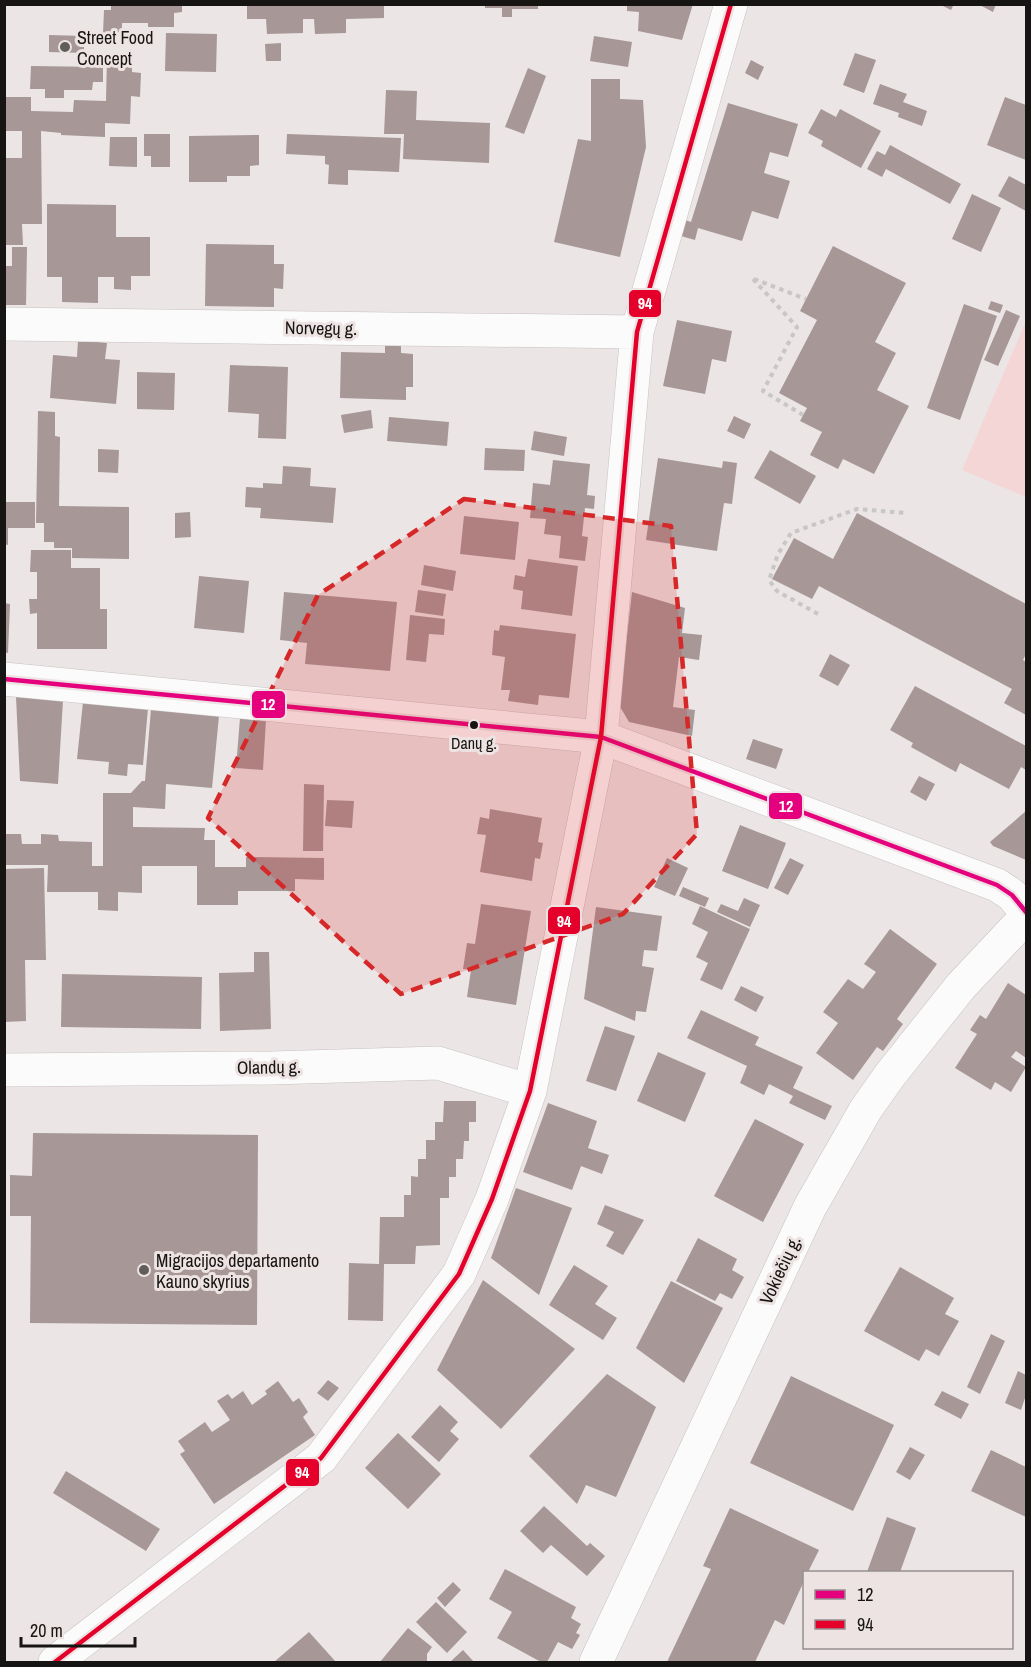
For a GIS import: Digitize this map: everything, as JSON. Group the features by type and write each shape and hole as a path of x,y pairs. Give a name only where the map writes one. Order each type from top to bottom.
{"street":[{"path":"56,1662 321,1458 459,1274 492,1199 530,1090 601,737 637,332 731,4"},
{"name":"Norvegų g.","path":"4,324 637,332"},
{"path":"4,679 601,737 997,885 1012,895 1026,912"},
{"name":"Vokiečių g.","path":"596,1662 815,1197 866,1109 890,1075 961,987 1026,917"},
{"name":"Olandų g.","path":"4,1070 272,1068 438,1063 530,1090"}],"path":[{"path":"803,415 763,391 797,327 753,279 806,299"},
{"path":"818,614 777,591 769,580 778,554 791,533 857,509 906,513"}],"highlighted area":[{"path":"464,499 671,526 697,834 623,914 401,994 208,818 318,595"}],"shaded area":[{"path":"1026,321 1026,497 962,470"}],"building":[{"path":"111,4 182,4 182,12 174,13 174,27 148,27 148,23 122,23 122,33 103,33 104,10 111,10"},
{"path":"247,4 384,4 384,18 346,19 346,33 315,34 314,19 303,19 303,33 267,34 266,19 247,19"},
{"path":"485,4 538,4 538,9 512,9 512,17 502,17 502,8 485,8"},
{"path":"627,4 693,4 682,40 638,31 639,12 627,11"},
{"path":"939,4 954,4 951,10"},
{"path":"978,4 996,4 993,12"},
{"path":"166,33 217,34 216,72 165,71"},
{"path":"49,35 84,36 84,53 49,52"},
{"path":"594,36 632,42 628,67 590,61"},
{"path":"281,43 281,61 266,61 265,44"},
{"path":"855,53 876,60 864,93 843,85"},
{"path":"107,56 132,57 132,72 141,73 140,97 131,96 130,124 105,123 105,137 61,135 61,133 41,131 42,224 22,224 23,245 4,245 4,158 22,158 22,131 4,131 4,97 31,97 31,111 73,112 74,100 106,101"},
{"path":"751,60 764,67 758,80 745,73"},
{"path":"31,66 103,67 103,82 93,82 92,90 64,90 64,98 45,98 45,89 30,89"},
{"path":"528,68 546,76 524,134 505,127"},
{"path":"591,79 620,79 620,99 643,100 646,147 620,257 554,242 578,139 591,141"},
{"path":"880,84 907,94 903,102 927,111 922,126 898,117 899,113 873,104"},
{"path":"386,90 417,91 416,120 490,123 489,163 403,159 404,134 384,134"},
{"path":"1005,97 1026,105 1026,160 987,145"},
{"path":"728,103 798,124 788,157 770,152 764,173 790,181 778,219 752,211 742,241 698,228 695,240 681,236 685,220 691,222"},
{"path":"821,109 836,117 840,109 881,131 861,168 821,146 823,141 808,133"},
{"path":"144,134 170,134 170,167 151,167 151,156 144,156"},
{"path":"287,134 401,138 399,172 348,170 348,185 328,184 329,165 325,164 325,156 286,154"},
{"path":"259,135 259,165 250,166 250,176 227,176 227,182 189,182 189,136"},
{"path":"110,137 137,137 137,167 109,166"},
{"path":"890,145 961,184 950,204 886,169 882,177 867,169 877,151 885,155"},
{"path":"1009,176 1026,185 1026,211 998,196"},
{"path":"972,194 1001,208 981,252 952,239"},
{"path":"47,204 116,205 116,237 150,237 150,276 131,276 131,290 114,289 114,277 98,277 98,303 62,302 62,277 47,277"},
{"path":"206,244 274,245 274,264 284,264 283,289 274,288 274,307 205,306"},
{"path":"833,246 906,283 875,342 896,353 877,390 909,406 874,474 843,459 838,469 810,455 822,432 800,421 807,408 779,393 817,320 800,311"},
{"path":"12,247 27,247 26,305 5,305 5,266 12,266"},
{"path":"991,301 1003,305 1000,313 988,309"},
{"path":"964,304 997,316 960,420 927,408"},
{"path":"1006,310 1020,316 998,366 984,360"},
{"path":"677,320 732,331 726,362 712,359 705,394 663,386"},
{"path":"78,340 107,343 105,359 120,360 116,404 50,398 53,355 77,357"},
{"path":"385,346 401,346 401,353 413,354 413,387 406,387 406,400 340,398 341,352 385,353"},
{"path":"230,365 288,367 286,439 258,438 259,414 228,412"},
{"path":"137,372 175,373 174,410 137,409"},
{"path":"371,410 373,428 344,433 341,415"},
{"path":"38,411 55,412 55,436 60,437 59,506 129,507 129,559 72,558 72,548 54,548 54,542 44,542 44,523 36,523"},
{"path":"734,416 751,424 744,439 727,431"},
{"path":"389,417 449,422 447,446 387,441"},
{"path":"534,431 567,437 564,456 531,450"},
{"path":"485,448 525,450 524,471 484,470"},
{"path":"98,449 119,450 118,473 98,472"},
{"path":"770,450 816,476 800,504 754,478"},
{"path":"658,458 722,468 723,461 737,463 732,504 724,503 717,551 646,540"},
{"path":"553,460 590,464 587,495 595,496 594,509 585,508 582,536 588,537 585,561 559,558 561,536 544,534 546,519 530,518 533,483 550,485"},
{"path":"283,466 311,468 310,486 336,488 333,523 260,518 261,508 245,507 246,487 263,488 263,483 282,484"},
{"path":"4,502 35,502 35,528 8,528 8,545 4,544"},
{"path":"190,512 191,537 175,538 175,513"},
{"path":"857,513 1026,604 1026,654 1023,660 1026,662 1026,715 1004,703 1012,689 819,586 812,599 772,579 794,538 833,559"},
{"path":"464,516 519,522 515,560 460,554"},
{"path":"31,550 71,550 71,568 100,568 100,609 107,609 107,649 37,649 37,613 30,614 29,599 37,599 37,572 30,572"},
{"path":"528,559 578,566 572,616 521,609 523,591 513,589 515,575 525,577"},
{"path":"424,565 456,571 453,591 421,585"},
{"path":"199,576 249,581 244,633 194,628"},
{"path":"418,590 446,594 443,616 415,612"},
{"path":"284,592 397,602 390,671 305,664 307,643 280,640"},
{"path":"632,592 685,608 682,633 702,635 699,660 679,657 673,707 695,710 692,736 629,722 619,705"},
{"path":"4,603 10,604 8,653 4,652"},
{"path":"410,615 445,619 444,635 429,634 426,662 406,660"},
{"path":"500,625 576,634 569,698 539,695 538,705 508,701 510,690 501,690 505,657 492,655 494,630 499,631"},
{"path":"830,654 850,665 838,686 819,676"},
{"path":"915,686 1026,746 1026,770 1021,767 1009,789 960,763 956,772 911,747 913,743 890,730"},
{"path":"16,697 63,700 58,784 20,781"},
{"path":"83,702 148,708 143,765 128,764 127,776 108,774 109,762 77,759"},
{"path":"151,709 219,716 212,788 166,784 165,809 133,807 133,827 205,828 204,840 215,840 215,867 246,867 246,857 324,858 324,880 295,879 295,891 238,891 238,905 197,905 197,866 142,866 142,893 118,892 118,911 98,910 98,892 47,892 48,865 4,865 4,834 21,834 22,844 41,844 41,834 58,835 59,841 92,842 92,866 103,866 103,793 131,793 142,781 145,781"},
{"path":"240,718 266,720 263,770 236,768"},
{"path":"753,739 783,749 776,769 746,759"},
{"path":"919,776 935,784 926,801 910,792"},
{"path":"304,784 324,785 323,851 303,851"},
{"path":"327,800 354,801 352,828 325,826"},
{"path":"490,809 542,818 538,842 543,843 540,859 535,858 532,881 480,872 486,835 477,834 480,817 489,819"},
{"path":"1026,811 1026,860 993,846 990,842"},
{"path":"740,825 786,843 768,889 722,871"},
{"path":"667,858 688,868 675,896 654,887"},
{"path":"790,858 804,865 788,895 774,888"},
{"path":"44,868 46,960 25,960 26,1021 4,1022 4,869"},
{"path":"683,887 709,898 705,907 679,896"},
{"path":"744,898 760,905 750,927 717,912 721,904 738,911"},
{"path":"481,904 531,911 516,1005 467,997 471,970 463,969 467,943 475,944"},
{"path":"700,906 750,929 722,990 700,980 708,963 696,957 708,932 692,924"},
{"path":"596,907 662,916 657,951 644,950 642,966 654,968 646,1012 636,1011 635,1021 584,999"},
{"path":"890,929 937,964 897,1019 903,1024 883,1051 877,1047 853,1080 816,1053 838,1023 823,1012 848,979 863,989 876,972 864,964"},
{"path":"254,952 269,952 271,1029 220,1031 219,973 254,972"},
{"path":"62,974 202,977 201,1029 61,1027"},
{"path":"1008,983 1026,995 1026,1058 1016,1051 1011,1057 1026,1067 1011,1092 995,1082 991,1090 955,1068 977,1034 970,1030 980,1015 986,1019"},
{"path":"741,986 764,997 756,1012 734,1000"},
{"path":"701,1010 759,1037 755,1045 803,1067 793,1088 832,1106 825,1120 789,1103 793,1096 769,1084 764,1095 740,1083 747,1066 687,1038"},
{"path":"605,1026 635,1036 616,1091 586,1081"},
{"path":"658,1052 706,1073 685,1122 637,1101"},
{"path":"444,1101 476,1101 476,1122 469,1122 469,1141 464,1141 463,1159 456,1159 456,1177 449,1177 449,1198 440,1198 440,1245 416,1246 415,1264 384,1264 383,1321 348,1320 349,1263 379,1264 380,1217 404,1217 404,1195 411,1195 411,1176 418,1177 418,1159 426,1159 426,1140 435,1140 435,1122 443,1122"},
{"path":"548,1103 597,1121 588,1148 609,1155 602,1174 581,1166 572,1190 523,1172"},
{"path":"755,1119 804,1144 763,1222 714,1196"},
{"name":"Migracijos departamento Kauno skyrius","path":"33,1133 258,1135 257,1325 30,1323 31,1216 10,1216 10,1175 32,1176"},
{"path":"516,1188 572,1208 539,1295 491,1258"},
{"path":"605,1205 644,1220 623,1255 606,1246 614,1232 597,1224"},
{"path":"698,1238 737,1259 732,1270 744,1277 732,1299 720,1293 715,1301 676,1281"},
{"path":"574,1265 608,1286 595,1304 617,1318 603,1340 549,1305"},
{"path":"900,1267 954,1298 945,1314 959,1321 939,1356 926,1349 919,1361 864,1331"},
{"path":"483,1280 575,1349 501,1429 437,1370"},
{"path":"671,1281 723,1308 684,1383 636,1348"},
{"path":"991,1334 1005,1341 980,1394 967,1387"},
{"path":"1018,1371 1026,1375 1026,1395 1021,1410 1005,1403"},
{"path":"607,1374 656,1407 616,1497 586,1485 577,1504 529,1456"},
{"path":"791,1376 894,1425 853,1511 750,1463"},
{"path":"328,1380 339,1388 328,1401 317,1393"},
{"path":"278,1381 293,1402 299,1398 308,1412 303,1417 315,1435 214,1504 180,1454 185,1451 178,1441 205,1422 212,1432 230,1420 217,1401 228,1394 232,1399 243,1391 252,1405 267,1394 265,1391"},
{"path":"942,1391 969,1404 961,1419 934,1405"},
{"path":"440,1405 458,1422 450,1431 459,1439 439,1462 411,1437"},
{"path":"398,1433 441,1474 408,1509 365,1468"},
{"path":"910,1447 925,1455 910,1480 896,1472"},
{"path":"991,1450 1026,1467 1026,1517 971,1491"},
{"path":"66,1471 160,1529 146,1551 53,1493"},
{"path":"544,1506 587,1546 590,1543 605,1556 587,1576 551,1545 543,1553 520,1531"},
{"path":"730,1508 819,1550 808,1571 803,1571 803,1583 784,1625 775,1620 755,1662 667,1662 711,1569 703,1566"},
{"path":"887,1517 916,1528 900,1571 867,1571"},
{"path":"505,1569 576,1607 571,1618 581,1624 576,1633 580,1635 572,1649 558,1642 547,1662 541,1662 497,1638 512,1612 489,1599"},
{"path":"453,1582 461,1590 445,1607 437,1598"},
{"path":"436,1602 467,1632 447,1653 416,1622"},
{"path":"408,1628 432,1647 427,1654 427,1662 380,1662"},
{"path":"309,1632 336,1662 274,1662"},
{"path":"463,1650 474,1662 450,1662"}],"transit line":[{"name":"94","path":"55,1662 321,1458 459,1274 492,1199 530,1091 601,737 637,332 731,4"},
{"name":"12","path":"4,679 601,737 997,885 1012,895 1026,912"}],"place":[{"name":"Street Food Concept","path":"65,47"},
{"name":"Danų g.","path":"474,725"},
{"name":"Migracijos departamento Kauno skyrius","path":"144,1270"}]}
